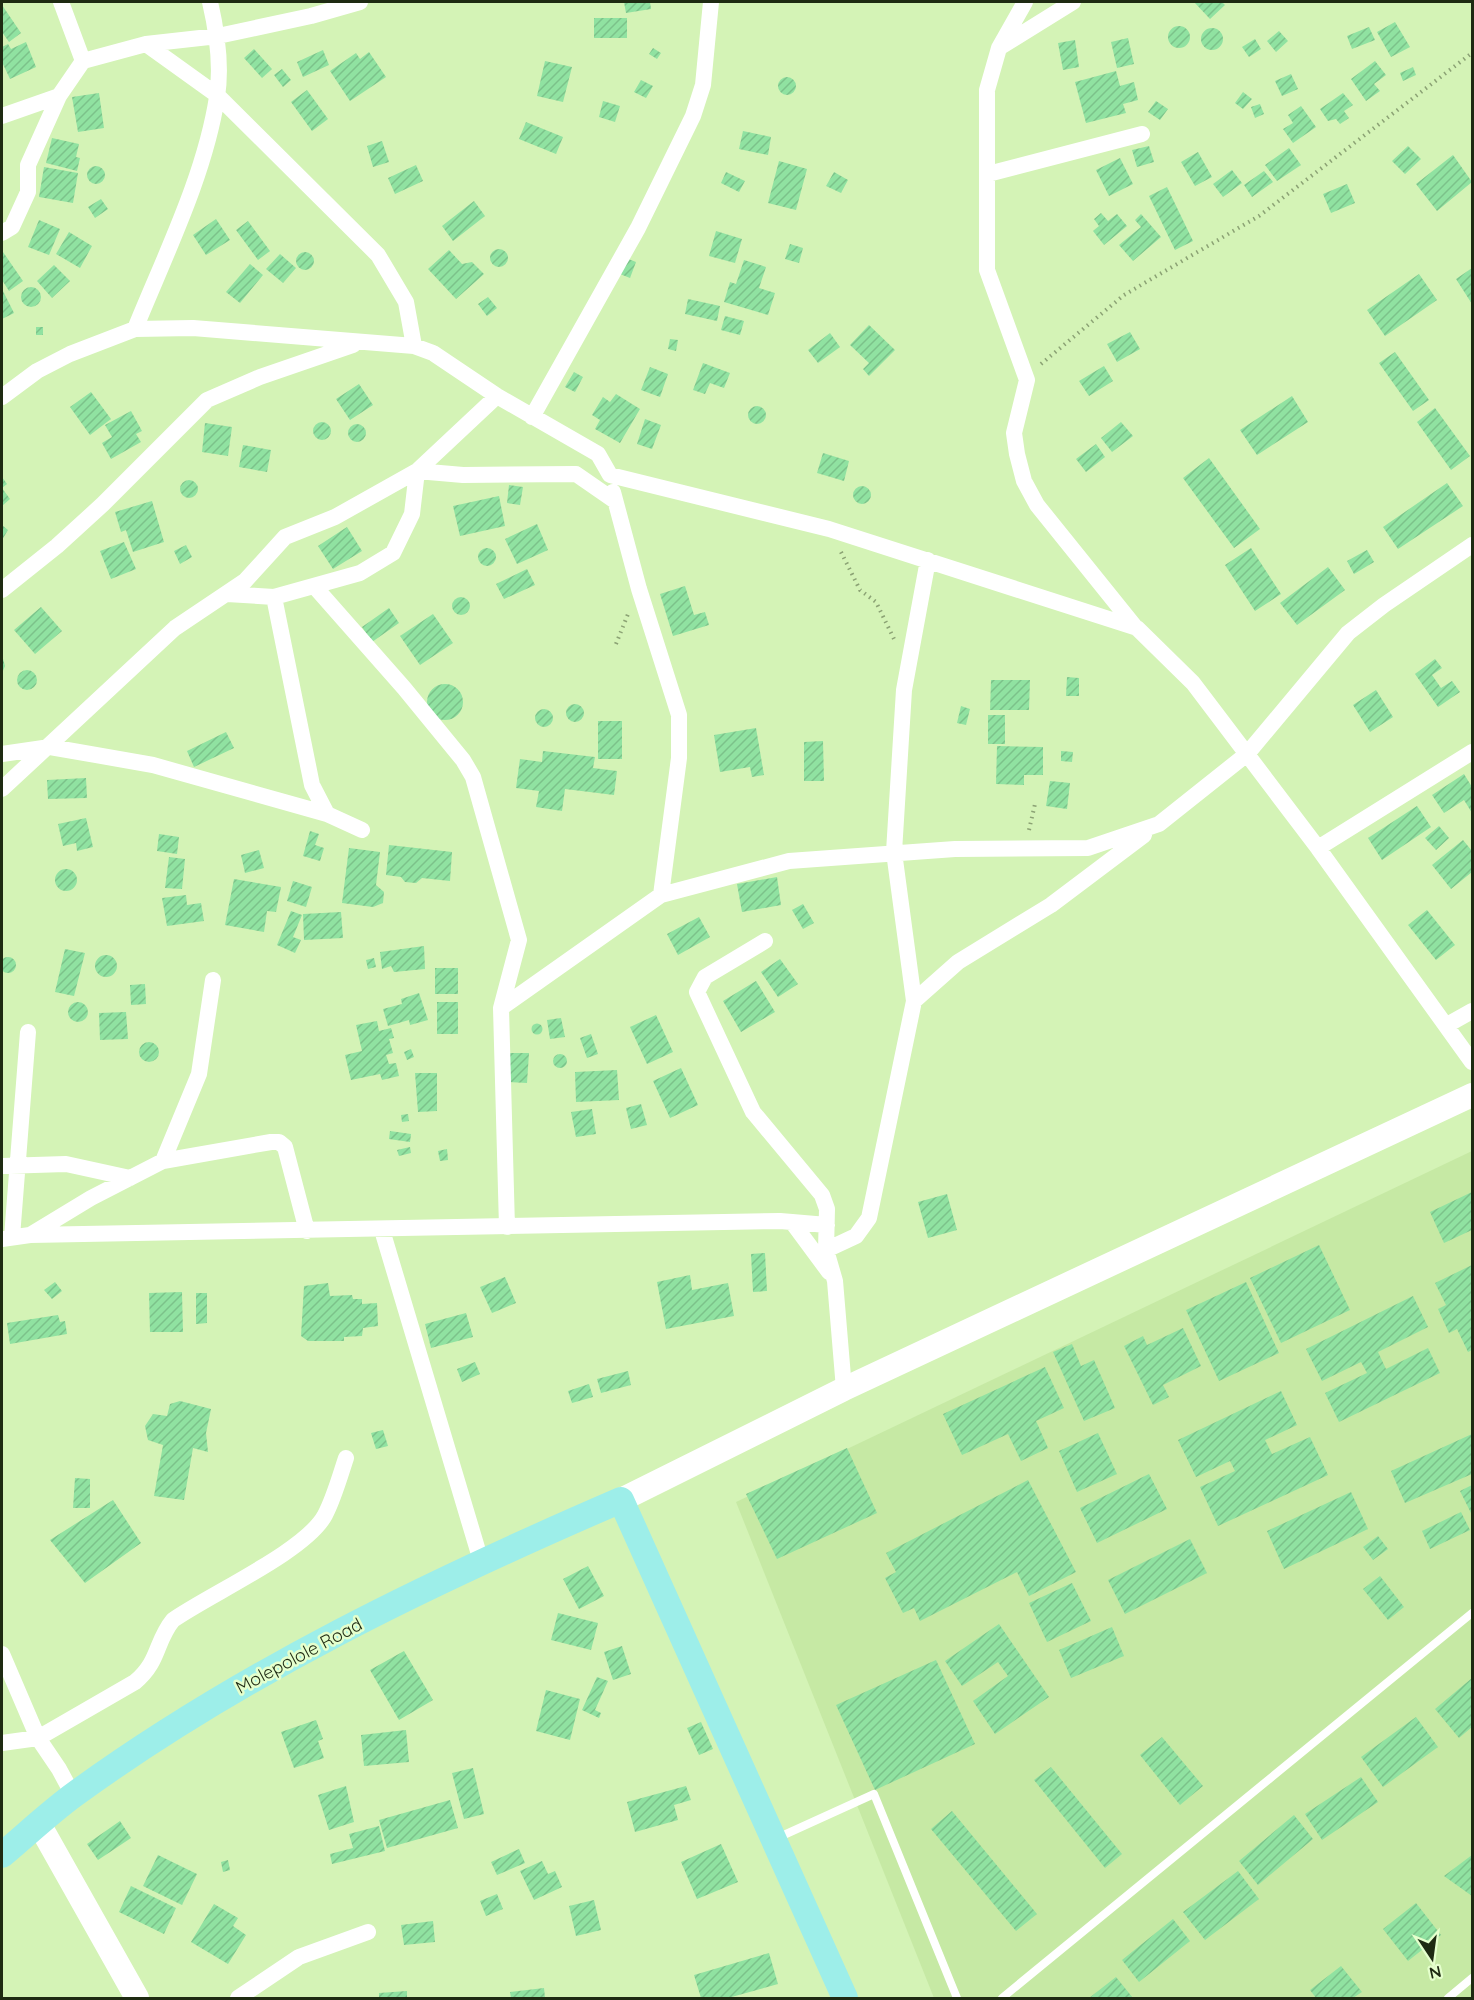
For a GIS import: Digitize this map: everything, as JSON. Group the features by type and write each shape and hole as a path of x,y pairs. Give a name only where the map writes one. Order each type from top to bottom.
{"main road":[{"name":"Molepolole Road","path":"2,1855 73,1795 213,1702 293,1657 481,1561 621,1500"},
{"path":"621,1500 845,1998"}],"street":[{"path":"61,2 83,61"},
{"path":"135,329 202,159 218,95 218,36 210,2"},
{"path":"2,233 12,227 28,192 28,165 59,96 83,61 146,44 218,36 311,16 360,2"},
{"path":"532,417 638,228 693,116 703,85 711,2"},
{"path":"1025,2 999,48 987,90 987,270 1027,381 1014,433 1023,481 1037,505 1137,628 1193,683 1318,849 1473,1062"},
{"path":"999,48 1073,2"},
{"path":"146,44 218,95 378,255 406,302 414,346"},
{"path":"2,116 59,96"},
{"path":"988,174 1142,134"},
{"path":"2,397 37,371 70,354 135,329 193,328 414,346 433,353 496,396 598,454 610,475 636,579 679,715 679,758 661,895"},
{"path":"2,590 57,546 103,504 207,400 260,377 360,342"},
{"path":"2,789 50,747 175,628 245,581 285,537 335,517 417,471 496,396"},
{"path":"417,471 463,475 576,474 615,501"},
{"path":"227,594 274,597 315,587 360,573 393,553 412,514 417,471"},
{"path":"610,475 829,529 1137,628"},
{"path":"914,1000 958,962 1051,905 1247,754 1348,633 1384,605 1473,545"},
{"path":"826,1250 856,1236 869,1218 914,1000 894,852 904,690 928,560"},
{"path":"315,587 412,697 463,759 473,777 519,940 501,1008 507,1227"},
{"path":"274,597 312,786 327,814"},
{"path":"2,754 50,747 153,765 327,814 362,830"},
{"path":"1318,849 1473,752"},
{"path":"501,1008 661,895 789,861 894,852 1088,848 1159,824"},
{"path":"765,941 705,977 697,992 753,1112 822,1195 827,1209 826,1250 835,1281 844,1389"},
{"path":"163,1161 199,1074 213,980"},
{"path":"1447,1025 1473,1011"},
{"path":"28,1032 10,1165 7,1238 30,1235 792,1222 827,1225"},
{"path":"621,1500 844,1389 1473,1095"},
{"path":"30,1235 91,1197 163,1161 279,1142 288,1153 307,1231"},
{"path":"10,1165 66,1164 130,1178"},
{"path":"792,1222 835,1281"},
{"path":"382,1230 481,1561"},
{"path":"2,1743 38,1738 135,1682 148,1671 156,1657 166,1629 173,1620 298,1545 325,1515 346,1458"},
{"path":"2,1654 38,1738 73,1795"},
{"path":"39,1824 137,1998"},
{"path":"238,1998 299,1957 368,1932"}],"lane":[{"path":"1002,1998 1473,1613"},
{"path":"775,1839 874,1794 957,1998"},
{"path":"1448,1998 1473,1978"}],"path":[{"path":"1027,381 1047,357 1124,295 1259,216 1473,53"},
{"path":"829,529 860,590 876,602 908,666"},
{"path":"1026,849 1035,804"}],"shaded area":[{"path":"1472,1151 1472,1998 934,1998 736,1502"}],"building":[{"path":"624,2 650,2 651,9 626,13"},
{"path":"1194,2 1222,2 1225,5 1210,19"},
{"path":"2,5 21,33 9,42 2,32"},
{"path":"594,18 627,18 627,38 594,38"},
{"path":"1395,22 1410,47 1391,57 1377,32"},
{"path":"1179,26 1187,29 1190,37 1187,45 1179,48 1171,45 1168,37 1171,29"},
{"path":"1369,27 1375,40 1352,49 1347,36"},
{"path":"1212,28 1220,31 1223,39 1220,47 1212,50 1204,47 1201,39 1204,31"},
{"path":"1279,31 1288,41 1276,52 1267,41"},
{"path":"1128,38 1134,64 1117,68 1111,42"},
{"path":"1255,39 1261,49 1249,57 1242,47"},
{"path":"1075,40 1079,67 1063,70 1058,43"},
{"path":"26,42 36,67 10,79 2,62 2,47 8,44 11,49"},
{"path":"653,48 661,53 657,59 649,54"},
{"path":"254,49 272,69 262,78 244,58"},
{"path":"323,50 329,65 303,77 297,62"},
{"path":"369,52 386,77 350,101 330,71 356,53 360,59"},
{"path":"545,61 572,67 563,102 537,96"},
{"path":"1375,61 1386,75 1374,84 1380,91 1366,101 1351,79"},
{"path":"1413,67 1416,75 1403,81 1400,73"},
{"path":"282,69 291,80 283,87 274,75"},
{"path":"1116,71 1120,86 1134,82 1138,100 1123,104 1126,113 1086,123 1075,82"},
{"path":"1291,74 1298,89 1282,96 1275,81"},
{"path":"787,77 795,82 796,86 791,94 787,95 779,90 778,86 783,78"},
{"path":"641,80 653,86 646,98 634,92"},
{"path":"307,90 328,119 312,131 291,102"},
{"path":"1243,92 1252,99 1243,109 1235,103"},
{"path":"99,93 104,128 78,132 72,97"},
{"path":"1343,93 1353,105 1344,111 1349,118 1340,124 1336,119 1328,121 1320,109"},
{"path":"603,101 620,106 615,122 599,117"},
{"path":"1156,101 1168,109 1160,120 1148,112"},
{"path":"1260,104 1264,114 1255,118 1251,107"},
{"path":"1301,106 1316,127 1293,143 1283,129 1293,123 1288,115"},
{"path":"526,122 563,137 556,154 519,139"},
{"path":"743,131 771,137 768,155 739,149"},
{"path":"52,138 79,144 76,157 80,158 77,171 46,163"},
{"path":"382,141 389,162 373,167 367,146"},
{"path":"1149,146 1154,162 1137,167 1132,150"},
{"path":"1408,146 1421,159 1405,174 1392,161"},
{"path":"1289,148 1301,165 1277,181 1265,165"},
{"path":"1198,152 1212,177 1195,186 1181,162"},
{"path":"1453,155 1472,182 1437,211 1416,184"},
{"path":"1120,158 1133,184 1109,196 1096,170"},
{"path":"779,161 807,169 796,210 768,203"},
{"path":"416,165 423,181 395,194 388,178"},
{"path":"96,166 102,169 105,175 102,181 96,184 90,181 87,175 90,169"},
{"path":"44,167 78,173 73,203 39,197"},
{"path":"1232,170 1242,183 1223,197 1213,184"},
{"path":"1264,171 1273,182 1252,197 1244,185"},
{"path":"726,172 745,181 739,192 721,183"},
{"path":"834,172 848,180 841,193 826,186"},
{"path":"1347,184 1355,203 1331,213 1323,194"},
{"path":"1167,187 1193,241 1175,250 1149,196"},
{"path":"101,199 108,209 95,218 88,207"},
{"path":"474,201 485,216 453,241 442,226"},
{"path":"1101,213 1108,221 1117,214 1127,226 1104,245 1093,231 1099,226 1094,219"},
{"path":"1141,214 1161,237 1133,261 1119,245 1141,227 1135,220"},
{"path":"216,219 230,240 206,255 193,235"},
{"path":"39,220 60,229 49,255 28,247"},
{"path":"248,221 270,251 258,260 236,230"},
{"path":"716,231 742,239 735,263 709,256"},
{"path":"69,232 92,246 80,268 56,254"},
{"path":"790,244 803,248 799,263 785,259"},
{"path":"495,249 503,249 508,254 506,265 495,267 490,262 490,254"},
{"path":"449,250 462,264 472,262 484,274 456,299 428,269"},
{"path":"3,252 23,281 9,291 2,280"},
{"path":"301,252 309,252 314,257 312,268 301,270 296,265 296,257"},
{"path":"280,254 296,268 283,283 266,269"},
{"path":"626,258 636,262 630,278 620,274"},
{"path":"744,260 766,267 759,288 775,293 768,315 724,302 730,282 736,284"},
{"path":"250,264 263,275 240,303 226,292"},
{"path":"54,265 70,281 52,298 37,281"},
{"path":"1472,268 1472,304 1456,279"},
{"path":"1419,274 1437,300 1385,336 1367,310"},
{"path":"27,287 35,287 41,293 41,301 35,307 27,307 21,301 21,293"},
{"path":"2,289 14,313 2,319"},
{"path":"488,297 497,308 487,316 478,304"},
{"path":"688,299 720,306 717,321 685,314"},
{"path":"725,316 744,321 740,335 721,330"},
{"path":"869,325 895,350 869,376 863,369 869,363 850,345"},
{"path":"36,327 43,327 43,335 36,335"},
{"path":"1130,332 1140,349 1117,362 1107,344"},
{"path":"830,333 840,347 818,363 808,350"},
{"path":"670,339 678,340 676,351 668,349"},
{"path":"1395,352 1429,400 1413,411 1379,363"},
{"path":"703,363 730,373 724,388 710,383 705,394 693,390"},
{"path":"1104,366 1113,381 1089,396 1079,381"},
{"path":"650,367 668,374 660,397 641,390"},
{"path":"574,372 583,377 575,392 565,387"},
{"path":"359,384 373,405 350,420 336,399"},
{"path":"91,392 111,419 90,435 70,407"},
{"path":"616,394 640,409 620,443 595,429 600,420 592,415 603,397 610,402"},
{"path":"1292,396 1308,422 1257,455 1240,430"},
{"path":"757,406 765,411 766,415 761,423 757,424 749,419 748,415 753,407"},
{"path":"1435,408 1470,456 1451,470 1417,422"},
{"path":"131,411 142,431 136,434 141,442 111,459 102,443 112,437 105,425"},
{"path":"645,419 661,425 652,449 637,444"},
{"path":"322,422 330,427 331,431 326,439 322,440 314,435 313,431 318,423"},
{"path":"1121,422 1133,436 1112,452 1101,438"},
{"path":"205,423 232,427 228,456 202,452"},
{"path":"357,424 363,427 366,433 363,439 357,442 351,439 348,433 351,427"},
{"path":"1096,444 1105,457 1086,472 1076,459"},
{"path":"243,445 271,450 267,472 239,467"},
{"path":"823,453 849,461 844,481 817,473"},
{"path":"1209,458 1260,529 1234,548 1183,478"},
{"path":"2,477 7,484 2,488"},
{"path":"185,480 193,480 198,485 196,496 185,498 180,493 180,485"},
{"path":"1447,483 1463,506 1398,549 1383,527"},
{"path":"509,485 523,487 520,505 507,503"},
{"path":"862,486 870,491 871,495 866,503 862,504 854,499 853,495 858,487"},
{"path":"2,488 10,499 2,506"},
{"path":"499,496 505,526 460,536 453,506"},
{"path":"152,501 164,542 133,552 126,530 121,532 115,512"},
{"path":"537,524 548,550 517,564 505,539"},
{"path":"2,525 8,530 2,540"},
{"path":"347,527 362,551 333,569 318,546"},
{"path":"124,542 136,569 111,579 100,551"},
{"path":"186,545 192,557 180,564 174,551"},
{"path":"487,548 495,553 496,557 491,565 487,566 479,561 478,557 483,549"},
{"path":"1251,548 1281,594 1255,611 1225,565"},
{"path":"1367,550 1374,562 1354,574 1347,561"},
{"path":"1328,567 1345,590 1297,625 1280,603"},
{"path":"527,569 535,585 504,599 496,584"},
{"path":"685,586 694,615 705,612 709,625 673,636 660,594"},
{"path":"461,597 467,600 470,606 467,612 461,615 455,612 452,606 455,600"},
{"path":"41,607 62,631 35,654 14,630"},
{"path":"389,608 399,623 372,642 362,627"},
{"path":"433,614 453,643 420,665 400,636"},
{"path":"2,655 5,666 2,673"},
{"path":"1435,659 1442,668 1432,675 1441,688 1452,681 1460,692 1438,707 1415,674"},
{"path":"27,670 34,673 37,680 34,687 27,690 20,687 17,680 20,673"},
{"path":"1067,677 1079,678 1079,696 1066,696"},
{"path":"991,680 1030,680 1029,710 990,710"},
{"path":"445,684 458,689 463,702 458,715 445,720 432,715 427,702 432,689"},
{"path":"1376,690 1393,717 1370,732 1353,705"},
{"path":"575,704 583,709 584,713 579,721 575,722 567,717 566,713 571,705"},
{"path":"961,706 970,709 966,725 957,723"},
{"path":"544,709 550,712 553,718 550,724 544,727 538,724 535,718 538,712"},
{"path":"988,715 1005,715 1005,744 988,744"},
{"path":"598,721 622,721 622,759 598,759"},
{"path":"756,728 764,775 752,777 750,767 720,772 714,735"},
{"path":"226,732 234,748 194,767 187,751"},
{"path":"823,741 824,781 804,781 804,742"},
{"path":"997,746 1043,747 1043,775 1024,775 1024,785 996,784"},
{"path":"543,751 595,757 593,768 617,771 614,795 565,789 562,811 536,807 539,791 516,788 520,759 542,762"},
{"path":"1061,751 1073,752 1072,762 1061,761"},
{"path":"1464,774 1472,787 1472,813 1464,800 1444,813 1432,795"},
{"path":"86,778 87,798 48,799 47,780"},
{"path":"1050,781 1070,783 1067,809 1046,806"},
{"path":"1417,806 1431,827 1382,860 1368,838"},
{"path":"86,818 93,847 77,851 76,843 63,846 58,824"},
{"path":"1439,826 1449,838 1436,850 1425,838"},
{"path":"310,831 319,834 315,845 324,848 320,861 303,856"},
{"path":"159,834 179,837 177,854 157,851"},
{"path":"1463,840 1472,851 1472,872 1451,889 1432,865"},
{"path":"389,845 452,852 450,881 422,878 416,883 405,882 401,877 386,875"},
{"path":"349,848 380,852 376,885 384,892 383,903 373,907 342,903"},
{"path":"259,850 264,868 245,873 241,855"},
{"path":"169,857 185,859 182,889 165,888"},
{"path":"66,869 74,872 77,880 74,888 66,891 58,888 55,880 58,872"},
{"path":"777,877 781,905 742,912 737,884"},
{"path":"234,879 281,887 276,912 267,911 264,932 225,925"},
{"path":"293,881 312,887 306,907 287,901"},
{"path":"186,895 187,905 201,903 204,921 167,926 162,898"},
{"path":"803,904 814,923 803,929 792,910"},
{"path":"1427,910 1455,945 1436,960 1408,925"},
{"path":"291,911 302,915 293,937 301,940 295,953 277,945"},
{"path":"341,912 343,938 304,940 303,914"},
{"path":"699,917 710,937 678,955 667,934"},
{"path":"424,946 425,969 394,972 391,966 382,969 380,952"},
{"path":"65,949 85,953 74,996 55,992"},
{"path":"106,955 114,958 117,966 114,974 106,977 98,974 95,966 98,958"},
{"path":"5,957 11,957 16,965 14,971 5,973 0,968 0,962"},
{"path":"374,958 376,967 368,969 366,960"},
{"path":"780,959 798,984 778,997 761,972"},
{"path":"435,968 458,968 458,994 435,994"},
{"path":"756,981 775,1012 741,1032 723,1001"},
{"path":"145,984 146,1004 131,1005 130,985"},
{"path":"419,993 428,1020 410,1025 409,1020 388,1026 383,1009 402,1004 401,999"},
{"path":"78,1002 85,1005 88,1012 85,1019 78,1022 71,1019 68,1012 71,1005"},
{"path":"437,1002 458,1002 458,1034 437,1034"},
{"path":"126,1012 128,1039 100,1040 99,1013"},
{"path":"656,1015 673,1052 647,1064 630,1027"},
{"path":"561,1018 565,1037 550,1039 547,1020"},
{"path":"377,1021 379,1031 391,1028 394,1038 389,1039 393,1053 386,1055 389,1064 396,1063 399,1076 382,1080 380,1074 351,1080 345,1055 362,1051 356,1025"},
{"path":"537,1023 543,1029 537,1035 531,1029"},
{"path":"591,1034 598,1054 587,1058 580,1038"},
{"path":"145,1042 153,1042 159,1048 159,1056 153,1062 145,1062 139,1056 139,1048"},
{"path":"411,1049 414,1057 407,1060 404,1052"},
{"path":"507,1053 529,1053 527,1083 506,1082"},
{"path":"557,1054 563,1054 567,1061 563,1068 557,1068 553,1064 553,1058"},
{"path":"681,1068 698,1105 670,1118 653,1081"},
{"path":"617,1070 619,1100 576,1102 575,1072"},
{"path":"415,1073 437,1073 437,1111 418,1112"},
{"path":"641,1104 647,1125 631,1129 626,1108"},
{"path":"592,1109 596,1134 576,1137 571,1112"},
{"path":"408,1114 409,1121 402,1122 401,1115"},
{"path":"390,1131 411,1134 410,1142 389,1139"},
{"path":"410,1147 411,1153 399,1156 397,1150"},
{"path":"447,1149 448,1160 440,1161 438,1151"},
{"path":"1472,1192 1472,1230 1444,1243 1430,1212"},
{"path":"947,1194 957,1230 928,1238 918,1202"},
{"path":"1319,1245 1350,1310 1281,1343 1250,1278"},
{"path":"765,1253 767,1291 753,1292 751,1254"},
{"path":"1472,1265 1472,1350 1468,1352 1457,1329 1449,1333 1438,1309 1446,1305 1435,1283"},
{"path":"690,1275 692,1290 728,1283 734,1316 666,1329 657,1282"},
{"path":"505,1277 516,1303 492,1313 480,1287"},
{"path":"55,1282 62,1291 52,1299 44,1290"},
{"path":"1246,1282 1279,1353 1219,1381 1186,1310"},
{"path":"328,1283 330,1296 352,1295 353,1299 362,1299 362,1304 377,1303 378,1326 363,1328 362,1336 344,1337 344,1341 308,1341 301,1336 304,1286"},
{"path":"182,1292 183,1332 150,1332 149,1293"},
{"path":"196,1293 207,1293 207,1323 196,1324"},
{"path":"1413,1296 1428,1327 1378,1352 1386,1369 1428,1348 1440,1373 1339,1422 1325,1393 1367,1373 1361,1362 1322,1381 1306,1349"},
{"path":"466,1313 473,1337 431,1348 425,1324"},
{"path":"58,1315 60,1322 65,1321 67,1334 10,1344 7,1323"},
{"path":"1183,1328 1201,1366 1163,1385 1169,1397 1153,1405 1124,1346 1143,1336 1147,1345"},
{"path":"1072,1344 1081,1366 1094,1360 1115,1408 1084,1421 1053,1352"},
{"path":"475,1362 480,1374 462,1382 457,1369"},
{"path":"1045,1367 1064,1408 1036,1421 1048,1448 1021,1461 1008,1434 962,1455 943,1414"},
{"path":"628,1371 631,1385 601,1393 597,1379"},
{"path":"589,1384 593,1397 572,1403 568,1391"},
{"path":"1281,1391 1297,1425 1265,1440 1272,1454 1310,1437 1328,1475 1218,1526 1200,1487 1235,1471 1230,1461 1196,1477 1178,1440"},
{"path":"180,1401 211,1409 206,1433 208,1452 193,1448 184,1500 154,1496 163,1445 148,1440 145,1426 153,1414 167,1416 170,1404"},
{"path":"383,1430 388,1446 376,1449 371,1433"},
{"path":"1098,1433 1117,1474 1077,1492 1059,1451"},
{"path":"1472,1434 1472,1474 1405,1503 1391,1471"},
{"path":"847,1448 877,1513 777,1559 746,1494"},
{"path":"1149,1474 1167,1509 1097,1543 1080,1508"},
{"path":"75,1478 90,1479 90,1508 73,1508"},
{"path":"1028,1480 1076,1572 1029,1596 1017,1572 920,1621 914,1608 903,1613 885,1578 896,1572 886,1553"},
{"path":"1472,1485 1472,1515 1460,1491"},
{"path":"1351,1492 1368,1529 1284,1569 1267,1531"},
{"path":"113,1500 141,1543 85,1583 50,1540"},
{"path":"1461,1512 1470,1530 1430,1549 1422,1531"},
{"path":"1378,1536 1388,1549 1373,1560 1363,1547"},
{"path":"1190,1539 1207,1573 1125,1614 1108,1580"},
{"path":"588,1566 604,1596 579,1609 563,1579"},
{"path":"1380,1576 1404,1607 1388,1620 1363,1589"},
{"path":"1072,1583 1091,1621 1047,1642 1029,1603"},
{"path":"558,1613 598,1623 591,1650 551,1640"},
{"path":"999,1624 1049,1697 995,1734 973,1701 1008,1676 998,1662 962,1686 945,1661"},
{"path":"1112,1627 1124,1656 1071,1678 1059,1650"},
{"path":"622,1646 631,1674 613,1680 604,1652"},
{"path":"404,1651 433,1700 399,1720 370,1670"},
{"path":"936,1660 975,1744 875,1790 836,1705"},
{"path":"597,1677 608,1681 595,1710 601,1713 599,1718 582,1710"},
{"path":"1472,1678 1472,1727 1459,1738 1435,1709"},
{"path":"546,1690 580,1699 570,1740 536,1731"},
{"path":"1416,1717 1438,1747 1383,1787 1361,1757"},
{"path":"316,1720 323,1739 318,1741 324,1758 294,1768 281,1732"},
{"path":"701,1722 713,1749 699,1755 687,1728"},
{"path":"406,1730 409,1762 364,1766 361,1735"},
{"path":"1162,1737 1203,1786 1180,1805 1140,1755"},
{"path":"1051,1767 1122,1854 1105,1868 1034,1780"},
{"path":"473,1768 484,1814 464,1819 452,1773"},
{"path":"1361,1777 1378,1802 1322,1840 1305,1814"},
{"path":"346,1786 354,1822 329,1830 318,1795"},
{"path":"686,1786 691,1800 674,1805 678,1820 635,1832 627,1802"},
{"path":"450,1800 458,1828 387,1848 379,1820"},
{"path":"952,1811 1037,1914 1016,1931 931,1829"},
{"path":"1294,1815 1313,1839 1258,1885 1239,1861"},
{"path":"120,1821 131,1838 98,1860 87,1844"},
{"path":"379,1826 385,1851 332,1864 330,1854 353,1848 349,1834"},
{"path":"721,1844 738,1882 697,1899 681,1862"},
{"path":"519,1849 525,1863 497,1875 491,1862"},
{"path":"158,1855 197,1874 182,1905 143,1886"},
{"path":"1472,1855 1472,1896 1444,1876"},
{"path":"228,1860 230,1870 223,1872 221,1862"},
{"path":"542,1861 548,1874 555,1871 562,1887 534,1900 520,1871"},
{"path":"1238,1871 1259,1899 1205,1940 1183,1912"},
{"path":"131,1886 176,1908 164,1934 119,1912"},
{"path":"497,1894 503,1909 486,1916 480,1901"},
{"path":"594,1900 601,1930 576,1936 569,1906"},
{"path":"1416,1903 1441,1935 1408,1961 1383,1929"},
{"path":"214,1904 238,1918 233,1926 246,1935 228,1964 191,1942"},
{"path":"1173,1919 1190,1941 1139,1982 1122,1960"},
{"path":"433,1921 435,1942 404,1945 401,1925"},
{"path":"769,1953 778,1984 728,1998 701,1998 694,1975"},
{"path":"1341,1966 1362,1992 1353,1998 1316,1998 1310,1990"},
{"path":"1116,1977 1133,1998 1089,1998"},
{"path":"544,1988 545,1998 511,1998 510,1992"},
{"path":"407,1991 407,1998 379,1998 379,1993"}]}
